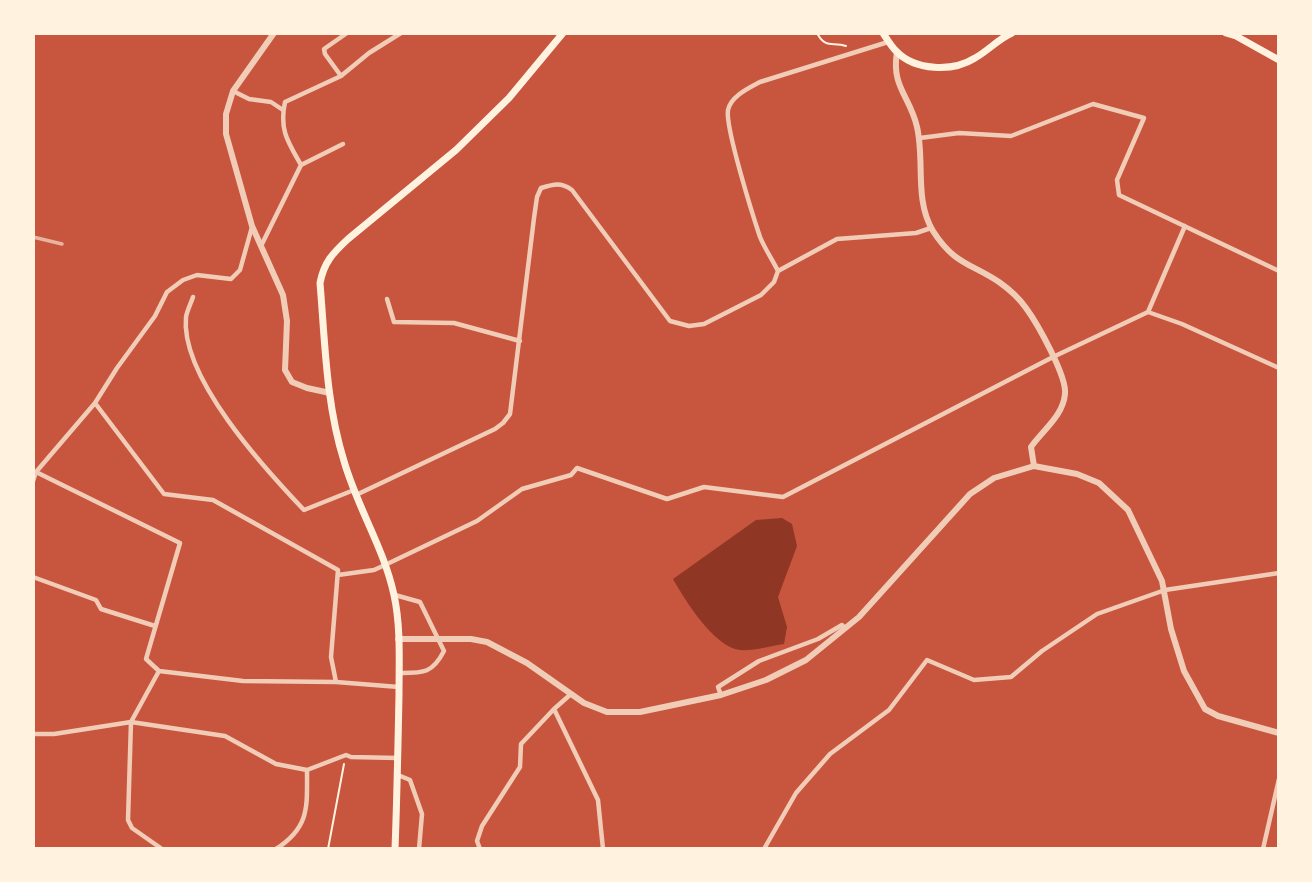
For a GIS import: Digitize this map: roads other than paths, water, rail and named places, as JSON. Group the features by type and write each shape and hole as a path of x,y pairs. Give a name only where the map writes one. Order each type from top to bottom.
{"main road":[{"path":"396,849 399,673 394,595 344,461 330,393 320,283 323,267 348,239 456,150 509,98 563,33"},
{"path":"883,33 897,52 906,59 933,67 960,66 1012,33"},
{"path":"1226,33 1279,60"}],"street":[{"path":"274,33 233,91 226,114 226,134 252,226 282,295 287,321 285,370 292,382 330,393"},
{"path":"341,76 324,49 347,33"},
{"path":"301,165 285,136 281,118 285,102 341,76 369,53 401,33"},
{"path":"778,271 761,240 730,132 728,111 738,96 760,82 889,41"},
{"path":"897,52 896,78 908,101 920,138 923,202 931,228 959,260 998,281 1027,309 1054,357 1063,380 1065,393 1057,417 1031,447 1034,466"},
{"path":"233,91 249,99 271,102 283,110"},
{"path":"920,138 959,133 1011,136 1093,104 1144,118 1117,180 1119,195 1279,271"},
{"path":"261,246 301,165 343,144"},
{"path":"193,297 186,317 190,349 201,375 223,415 265,469 304,510 355,492 460,446 503,423 510,414 537,198 541,188 564,184 572,190 670,321 689,326 704,324 761,295 774,282 778,271 837,239 916,233 931,228"},
{"path":"33,481 36,472 95,403 155,316 167,292 183,280 197,275 231,279 240,270 252,226"},
{"path":"338,575 374,570 477,521 522,489 572,475 577,468 667,499 704,487 783,497 1054,357 1148,312 1185,226"},
{"path":"387,299 394,322 454,323 520,341"},
{"path":"1148,312 1182,324 1279,368"},
{"path":"95,403 164,494 213,500 338,570 331,657 336,682"},
{"path":"398,639 471,639 487,642 527,663 593,708 622,714 721,695 766,680 806,660 846,628 970,494 994,478 1034,466 1077,474 1099,483 1128,510 1165,590 1177,652 1184,671 1205,709 1218,716 1279,733"},
{"path":"36,472 180,543 146,659 159,671 243,681 336,682 399,687"},
{"path":"764,849 796,793 830,754 889,710 927,660 974,681 1011,677 1042,651 1097,614 1165,590 1279,573"},
{"path":"33,577 96,600 101,609 155,626"},
{"path":"394,595 420,602 444,651 437,664 424,673 399,673"},
{"path":"721,695 718,687 759,661 818,639 842,625 846,628"},
{"path":"159,671 131,722 128,820 132,828 162,849"},
{"path":"480,849 477,841 482,826 520,767 521,744 571,694"},
{"path":"554,709 598,800 603,849"},
{"path":"33,734 54,734 131,722 225,736 276,764 307,769 346,755 398,758"},
{"path":"276,849 300,828 304,818 307,769"},
{"path":"397,775 410,780 422,814 419,849"},
{"path":"1263,849 1279,779"}],"railway":[{"path":"33,237 62,244"}]}
